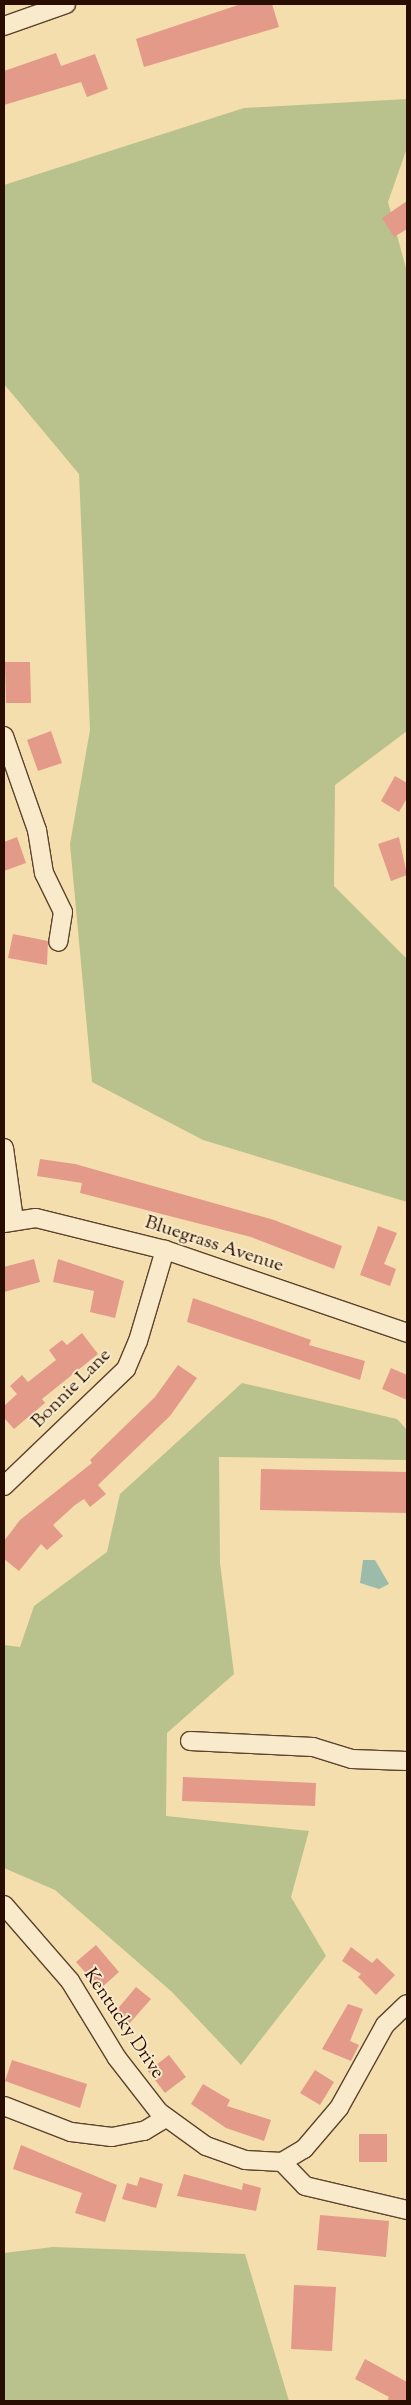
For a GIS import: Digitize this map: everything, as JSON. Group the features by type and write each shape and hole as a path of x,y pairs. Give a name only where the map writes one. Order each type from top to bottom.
{"street":[{"path":"4,26 66,4"},
{"path":"4,736 38,830 44,873 63,912 58,942"},
{"path":"4,1148 9,1222"},
{"name":"Bluegrass Avenue","path":"9,1222 36,1218 165,1250 407,1333"},
{"name":"Bonnie Lane","path":"4,1486 126,1369 136,1348 165,1250"},
{"path":"190,1741 313,1747 352,1759 407,1761"},
{"name":"Kentucky Drive","path":"4,1905 70,1981 117,2058 166,2118 219,2152 261,2164 282,2162 304,2149 339,2108 385,2025 407,2004"},
{"path":"4,2106 71,2132 112,2137 144,2130 166,2118"},
{"path":"282,2162 305,2186 407,2210"}],"green space":[{"path":"407,99 407,148 388,202 407,272 407,731 335,785 334,886 407,959 407,1202 203,1140 92,1082 70,844 90,730 79,474 4,384 4,185 244,108"},
{"path":"242,1383 397,1419 407,1430 407,1460 219,1457 220,1563 234,1674 167,1733 166,1816 309,1831 291,1897 326,1956 241,2065 172,1992 55,1890 4,1868 4,1645 20,1647 34,1606 107,1552 120,1494"},
{"path":"53,2247 245,2254 289,2401 4,2401 4,2253"}],"shaded area":[{"path":"363,1560 375,1560 389,1584 379,1589 360,1583"}],"building":[{"path":"241,4 272,4 279,27 144,67 136,39"},
{"path":"56,53 61,66 95,54 108,89 87,97 81,82 4,105 4,71"},
{"path":"407,201 407,229 394,237 382,218"},
{"path":"5,662 30,662 31,703 6,703"},
{"path":"51,731 62,763 38,771 27,740"},
{"path":"395,776 407,783 407,798 399,812 381,801"},
{"path":"17,837 26,863 4,871 4,842"},
{"path":"399,837 407,875 391,881 378,844"},
{"path":"13,934 48,941 47,965 8,958"},
{"path":"40,1159 75,1164 274,1220 342,1246 334,1269 251,1237 80,1193 82,1183 37,1176"},
{"path":"378,1226 397,1233 384,1264 396,1269 390,1286 360,1275"},
{"path":"34,1259 40,1282 4,1292 4,1267"},
{"path":"58,1259 124,1281 115,1318 90,1312 94,1291 53,1282"},
{"path":"193,1298 311,1340 309,1345 365,1361 360,1380 187,1322"},
{"path":"82,1333 98,1354 42,1399 45,1403 14,1429 4,1418 4,1406 17,1394 10,1386 22,1375 28,1382 56,1360 49,1350 62,1340 67,1345"},
{"path":"178,1365 197,1378 170,1416 98,1485 106,1494 90,1507 84,1499 75,1505 53,1525 63,1536 47,1550 41,1544 19,1571 4,1559 4,1541 20,1520 92,1463 90,1460 155,1397"},
{"path":"391,1368 407,1375 407,1400 382,1389"},
{"path":"261,1469 407,1472 407,1513 260,1510"},
{"path":"183,1777 316,1783 315,1806 182,1801"},
{"path":"96,1945 119,1972 100,1989 76,1962"},
{"path":"351,1947 372,1963 377,1958 395,1975 376,1995 358,1977 361,1974 342,1961"},
{"path":"136,1987 151,1999 129,2024 115,2012"},
{"path":"348,2004 363,2009 350,2041 359,2045 351,2061 322,2049"},
{"path":"169,2055 186,2077 165,2093 148,2071"},
{"path":"12,2060 87,2084 80,2108 5,2081"},
{"path":"315,2070 334,2082 320,2105 300,2093"},
{"path":"203,2084 230,2100 227,2106 271,2120 264,2141 226,2128 191,2104"},
{"path":"359,2134 387,2134 387,2162 359,2162"},
{"path":"21,2145 117,2185 105,2222 75,2213 82,2193 13,2169"},
{"path":"184,2174 242,2190 243,2183 261,2188 256,2211 177,2196"},
{"path":"140,2177 163,2184 156,2208 122,2199 127,2183 137,2186"},
{"path":"320,2215 389,2221 386,2257 317,2250"},
{"path":"294,2285 336,2287 332,2351 291,2349"},
{"path":"365,2359 407,2382 407,2401 387,2401 389,2397 355,2379"}]}
